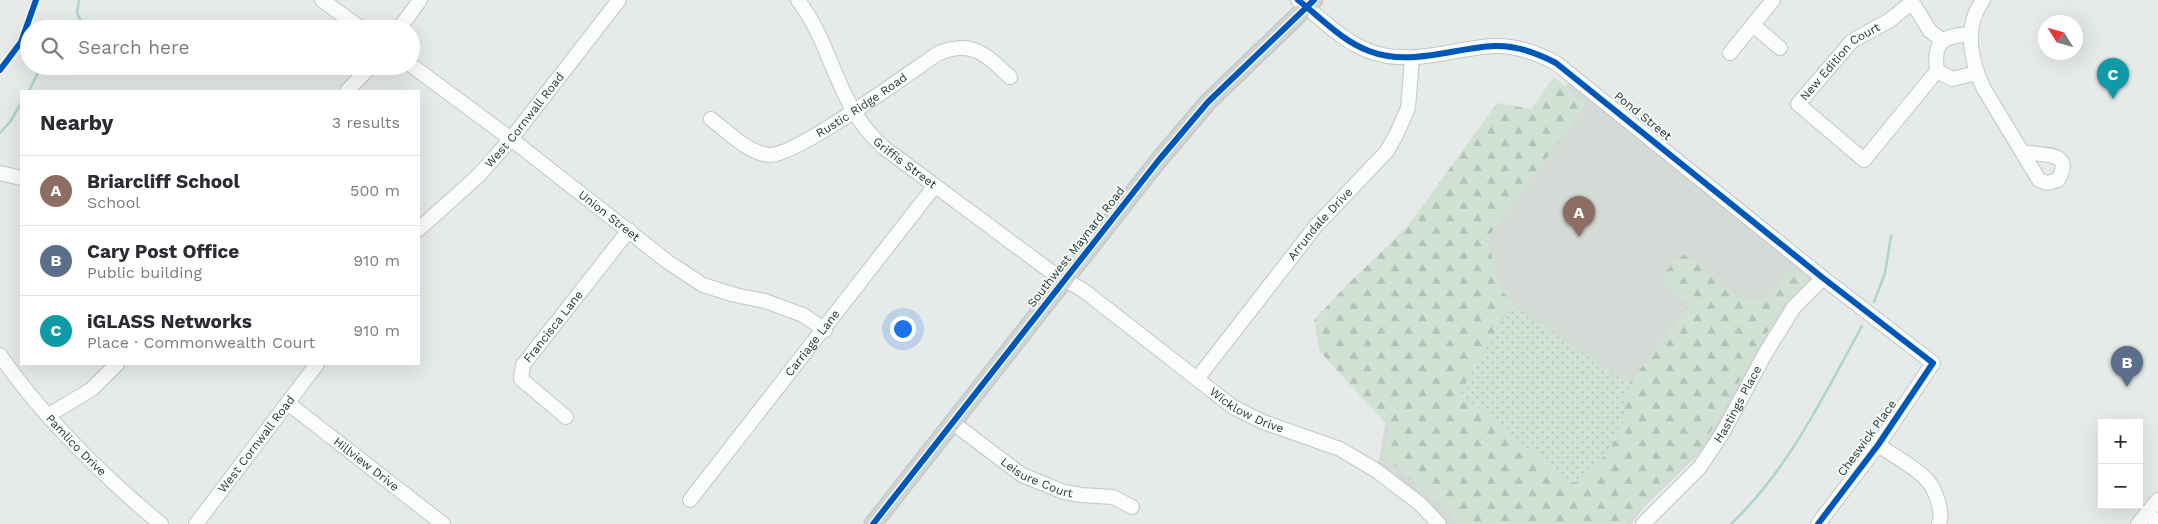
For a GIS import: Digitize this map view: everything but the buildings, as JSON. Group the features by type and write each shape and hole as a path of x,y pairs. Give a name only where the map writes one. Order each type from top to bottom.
{"main road":[{"name":"Southwest Maynard Road","path":"873,524 1158,161 1208,102 1307,2"}],"street":[{"path":"322,0 350,20"},
{"path":"406,20 420,0"},
{"name":"West Cornwall Road","path":"420,228 478,176 511,139 620,0"},
{"name":"Griffis Street","path":"798,0 821,37 838,83 852,111 863,127 883,147 934,187 1064,281"},
{"path":"1730,53 1773,0"},
{"path":"1983,0 1974,20 1971,34 1977,73 2023,152"},
{"name":"Pond Street","path":"1307,2 1340,35 1370,52 1412,58 1495,46 1535,52 1556,63 1795,253 1823,278 1933,363"},
{"name":"New Edition Court","path":"1937,71 1864,160 1798,104 1852,41 1890,20 1912,2 1930,31 1942,40"},
{"path":"1753,25 1780,48"},
{"path":"1971,34 1942,40 1935,55 1937,71 1952,79 1977,73"},
{"name":"Rustic Ridge Road","path":"711,119 752,149 770,155 788,151 811,139 937,54 950,48 961,47 979,52 1010,77"},
{"name":"Arrundale Drive","path":"1197,379 1315,227 1387,151 1397,134 1408,108 1412,58"},
{"name":"Union Street","path":"420,72 511,139 668,262 703,285 734,295 765,301 803,315 825,330"},
{"path":"349,90 363,75"},
{"path":"0,173 20,178"},
{"name":"Carriage Lane","path":"690,500 825,330 934,187"},
{"name":"Francisca Lane","path":"566,417 521,379 523,365 629,230"},
{"name":"Hastings Place","path":"1643,524 1700,467 1723,432 1764,354 1794,307 1823,278"},
{"name":"Wicklow Drive","path":"1064,281 1083,290 1245,414 1327,443 1376,470 1420,504 1439,524"},
{"name":"Pamlico Drive","path":"0,355 16,377 86,455 161,524"},
{"name":"Cheswick Place","path":"1818,524 1878,445 1933,363"},
{"path":"49,415 92,389 116,365"},
{"name":"West Cornwall Road","path":"196,524 316,365"},
{"name":"Hillview Drive","path":"288,404 443,524"},
{"name":"Leisure Court","path":"953,423 1022,475 1064,492 1113,497 1132,507"},
{"name":"Cheswick Place","path":"1878,445 1927,480 1937,500 1941,519 1939,524"},
{"path":"2148,520 2158,500"}],"shaded area":[{"path":"1575,76 1823,278 1783,311 1705,448 1645,506 1631,524 1439,524 1377,471 1418,241"}],"green space":[{"path":"1554,77 1586,105 1490,234 1488,240 1498,283 1511,304 1460,393 1572,484 1590,474 1621,433 1629,384 1689,305 1659,281 1675,260 1686,254 1725,288 1737,296 1748,300 1759,300 1770,295 1793,268 1813,281 1785,303 1702,446 1625,524 1459,524 1444,507 1384,457 1390,428 1320,352 1314,320 1408,226 1497,103 1531,109"},
{"path":"1511,304 1629,384 1621,433 1590,474 1572,484 1460,393"}],"waterway":[{"path":"79,0 77,13 80,20"},
{"path":"29,90 37,75"},
{"path":"0,133 10,122 20,105"},
{"path":"1874,302 1885,273 1891,236"},
{"path":"1731,524 1752,503 1788,455 1819,404 1862,326"}],"cycle path":[{"path":"29,20 36,0"},
{"path":"1298,0 1359,47 1384,55 1416,57 1479,47 1502,46 1526,50 1556,63 1823,278 1933,363 1878,445 1818,524"},
{"path":"873,524 1158,161 1208,102 1314,0"},
{"path":"0,70 20,43"}],"place":[{"name":"iGLASS Networks","path":"2113,99"},
{"name":"Briarcliff School","path":"1579,237"},
{"name":"Cary Post Office","path":"2127,387"}]}
